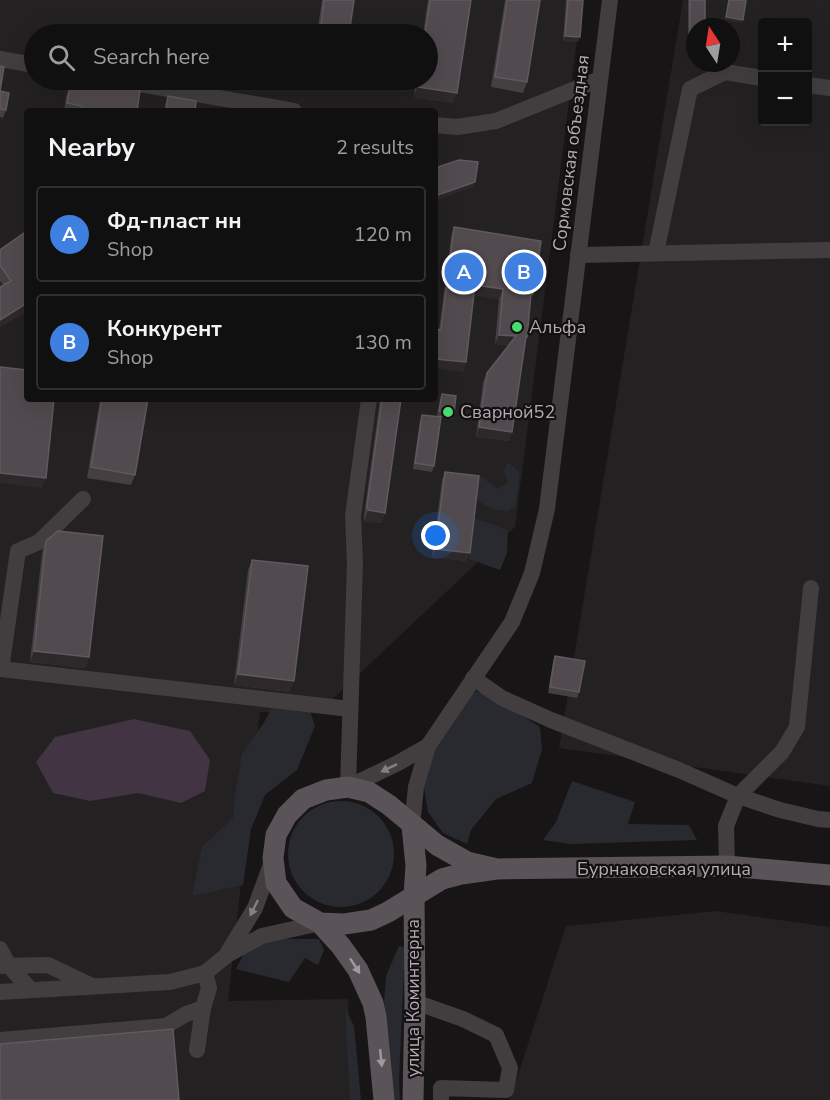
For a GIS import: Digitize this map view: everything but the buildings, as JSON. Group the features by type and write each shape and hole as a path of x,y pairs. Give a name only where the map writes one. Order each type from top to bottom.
{"main road":[{"path":"348,787 369,792 389,805 437,845 467,862 497,869 442,879 398,907 371,920 344,924 320,922 293,908 276,883 273,858 276,836 281,825 287,815 303,799 326,790 348,787"},
{"path":"412,826 416,866 414,895"},
{"name":"Бурнаковская улица","path":"497,869 727,866 830,875"},
{"name":"улица Коминтерна","path":"413,1100 414,895"},
{"name":"улица Коминтерна","path":"320,922 358,970 374,1003 384,1100"}],"street":[{"name":"Сормовская объездная","path":"428,746 512,622 532,573 547,509 610,0"},
{"path":"0,58 24,63"},
{"path":"656,253 690,89 725,72 758,77"},
{"path":"438,125 457,127 496,121 600,79"},
{"path":"812,86 830,88"},
{"path":"174,90 277,108"},
{"path":"578,255 830,250"},
{"path":"369,402 354,516 355,563 348,787 428,746"},
{"path":"82,499 39,542 18,551 1,669 350,709"},
{"path":"727,866 726,826 738,796 782,752 797,727 811,588"},
{"path":"473,678 502,698 738,796 780,810 830,820"},
{"path":"412,826 416,787 428,746"},
{"path":"227,955 255,908 273,858"},
{"path":"0,992 170,982 205,973 227,955 262,936 320,922"},
{"path":"0,949 4,966 31,990"},
{"path":"4,966 48,965 93,987"},
{"path":"197,1050 203,1008 209,988 205,973"},
{"path":"415,1002 464,1019 496,1035 510,1068 506,1095 441,1089 441,1100"},
{"path":"0,1040 166,1026 186,1014 203,1008"}],"shaded area":[{"path":"0,0 582,0 515,527 319,712 260,712 228,1001 348,999 353,1100 0,1100"},
{"path":"683,0 830,0 830,786 559,748"},
{"path":"508,462 520,473 515,506 508,511 492,509 477,500 479,475 498,489 508,482 504,470"},
{"path":"475,518 508,530 507,553 500,570 469,559"},
{"path":"470,690 490,695 540,727 542,749 532,783 496,799 471,830 467,844 443,833 428,812 423,782 433,747"},
{"path":"280,694 307,702 315,726 297,770 265,795 251,829 243,885 192,896 202,847 233,818 242,754"},
{"path":"134,719 190,731 210,760 205,791 181,803 138,793 90,801 53,793 36,762 55,737"},
{"path":"572,781 635,802 628,824 689,825 697,840 571,844 543,840 556,822"},
{"path":"341,801 361,805 378,817 390,834 394,854 390,874 378,891 361,903 341,907 321,903 304,891 292,874 288,854 292,834 304,817 321,805"},
{"path":"716,911 830,927 830,1100 510,1100 566,926"},
{"path":"272,939 319,939 324,950 318,965 305,958 289,982 236,969 246,949"},
{"path":"399,946 405,947 400,1100 392,1100 384,1002 386,976"},
{"path":"345,1008 354,1026 361,1100 350,1100"}],"place":[{"name":"Фд-пласт нн","path":"464,272"},
{"name":"Конкурент","path":"524,272"},
{"name":"Альфа","path":"517,327"},
{"name":"Сварной52","path":"448,412"}]}
